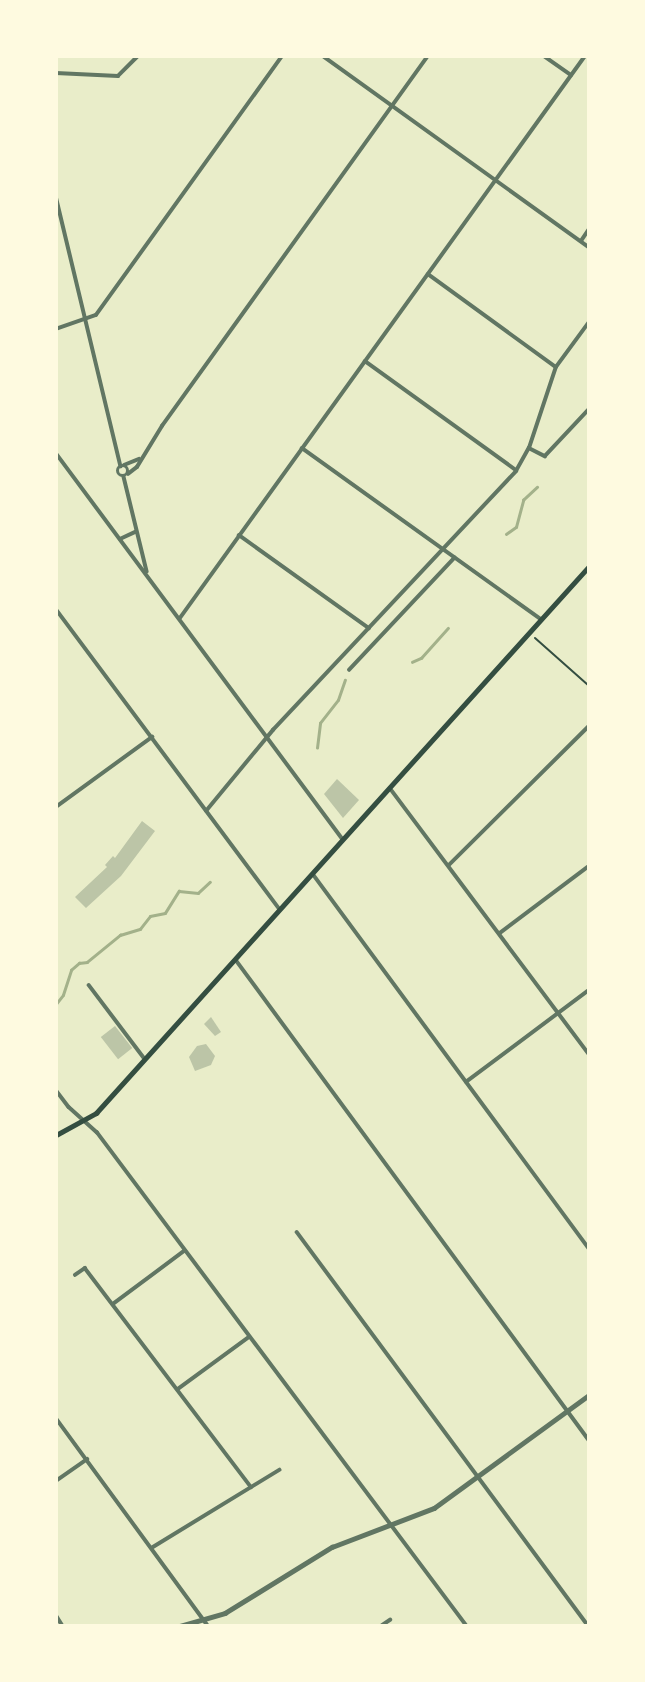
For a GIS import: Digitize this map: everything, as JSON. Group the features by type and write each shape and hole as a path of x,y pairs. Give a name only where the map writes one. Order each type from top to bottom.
{"main road":[{"path":"56,1135 96,1113 589,566"}],"street":[{"path":"56,73 118,76 138,56"},
{"path":"56,329 96,316 282,56"},
{"path":"323,56 589,247"},
{"path":"141,458 122,466 117,473 126,475 134,471 428,56"},
{"path":"544,56 571,75"},
{"path":"180,618 584,56"},
{"path":"56,196 126,475 135,531 147,571 343,839"},
{"path":"580,241 589,229"},
{"path":"428,274 556,367"},
{"path":"206,811 267,737 444,551 516,471 529,448 556,367 589,321"},
{"path":"365,361 516,471"},
{"path":"529,448 545,456 589,409"},
{"path":"302,448 541,620"},
{"path":"56,453 138,566 147,571"},
{"path":"120,539 135,531"},
{"path":"239,535 369,628"},
{"path":"349,670 454,558"},
{"path":"56,609 280,910"},
{"path":"449,865 589,726"},
{"path":"56,807 152,737"},
{"path":"390,788 589,1054"},
{"path":"500,933 589,866"},
{"path":"313,874 589,1248"},
{"path":"236,960 589,1440"},
{"path":"89,985 145,1059"},
{"path":"466,1082 589,990"},
{"path":"56,1090 97,1132 467,1626"},
{"path":"297,1232 589,1626"},
{"path":"113,1304 184,1251"},
{"path":"75,1275 85,1268 251,1486"},
{"path":"178,1389 249,1337"},
{"path":"180,1626 225,1612 332,1547 434,1508 589,1395"},
{"path":"56,1418 153,1547 208,1626"},
{"path":"56,1481 87,1459"},
{"path":"153,1547 279,1470"},
{"path":"56,1615 64,1626"},
{"path":"381,1626 390,1620"}],"path":[{"path":"529,632 589,686"}],"building":[{"path":"337,779 359,800 343,818 324,794"},
{"path":"142,821 155,831 121,876 86,908 75,897 107,867 105,865 113,856 115,858"},
{"path":"211,1017 221,1032 215,1036 204,1024"},
{"path":"115,1026 132,1048 118,1059 101,1037"},
{"path":"206,1044 215,1056 211,1065 195,1071 189,1057 197,1046"}],"waterway":[{"path":"506,534 516,527 523,500 537,487"},
{"path":"412,662 421,658 448,628"},
{"path":"317,748 320,723 338,700 345,680"},
{"path":"56,1004 63,995 71,970 79,963 87,962 120,935 140,929 150,916 165,913 179,891 198,893 210,882"}]}
